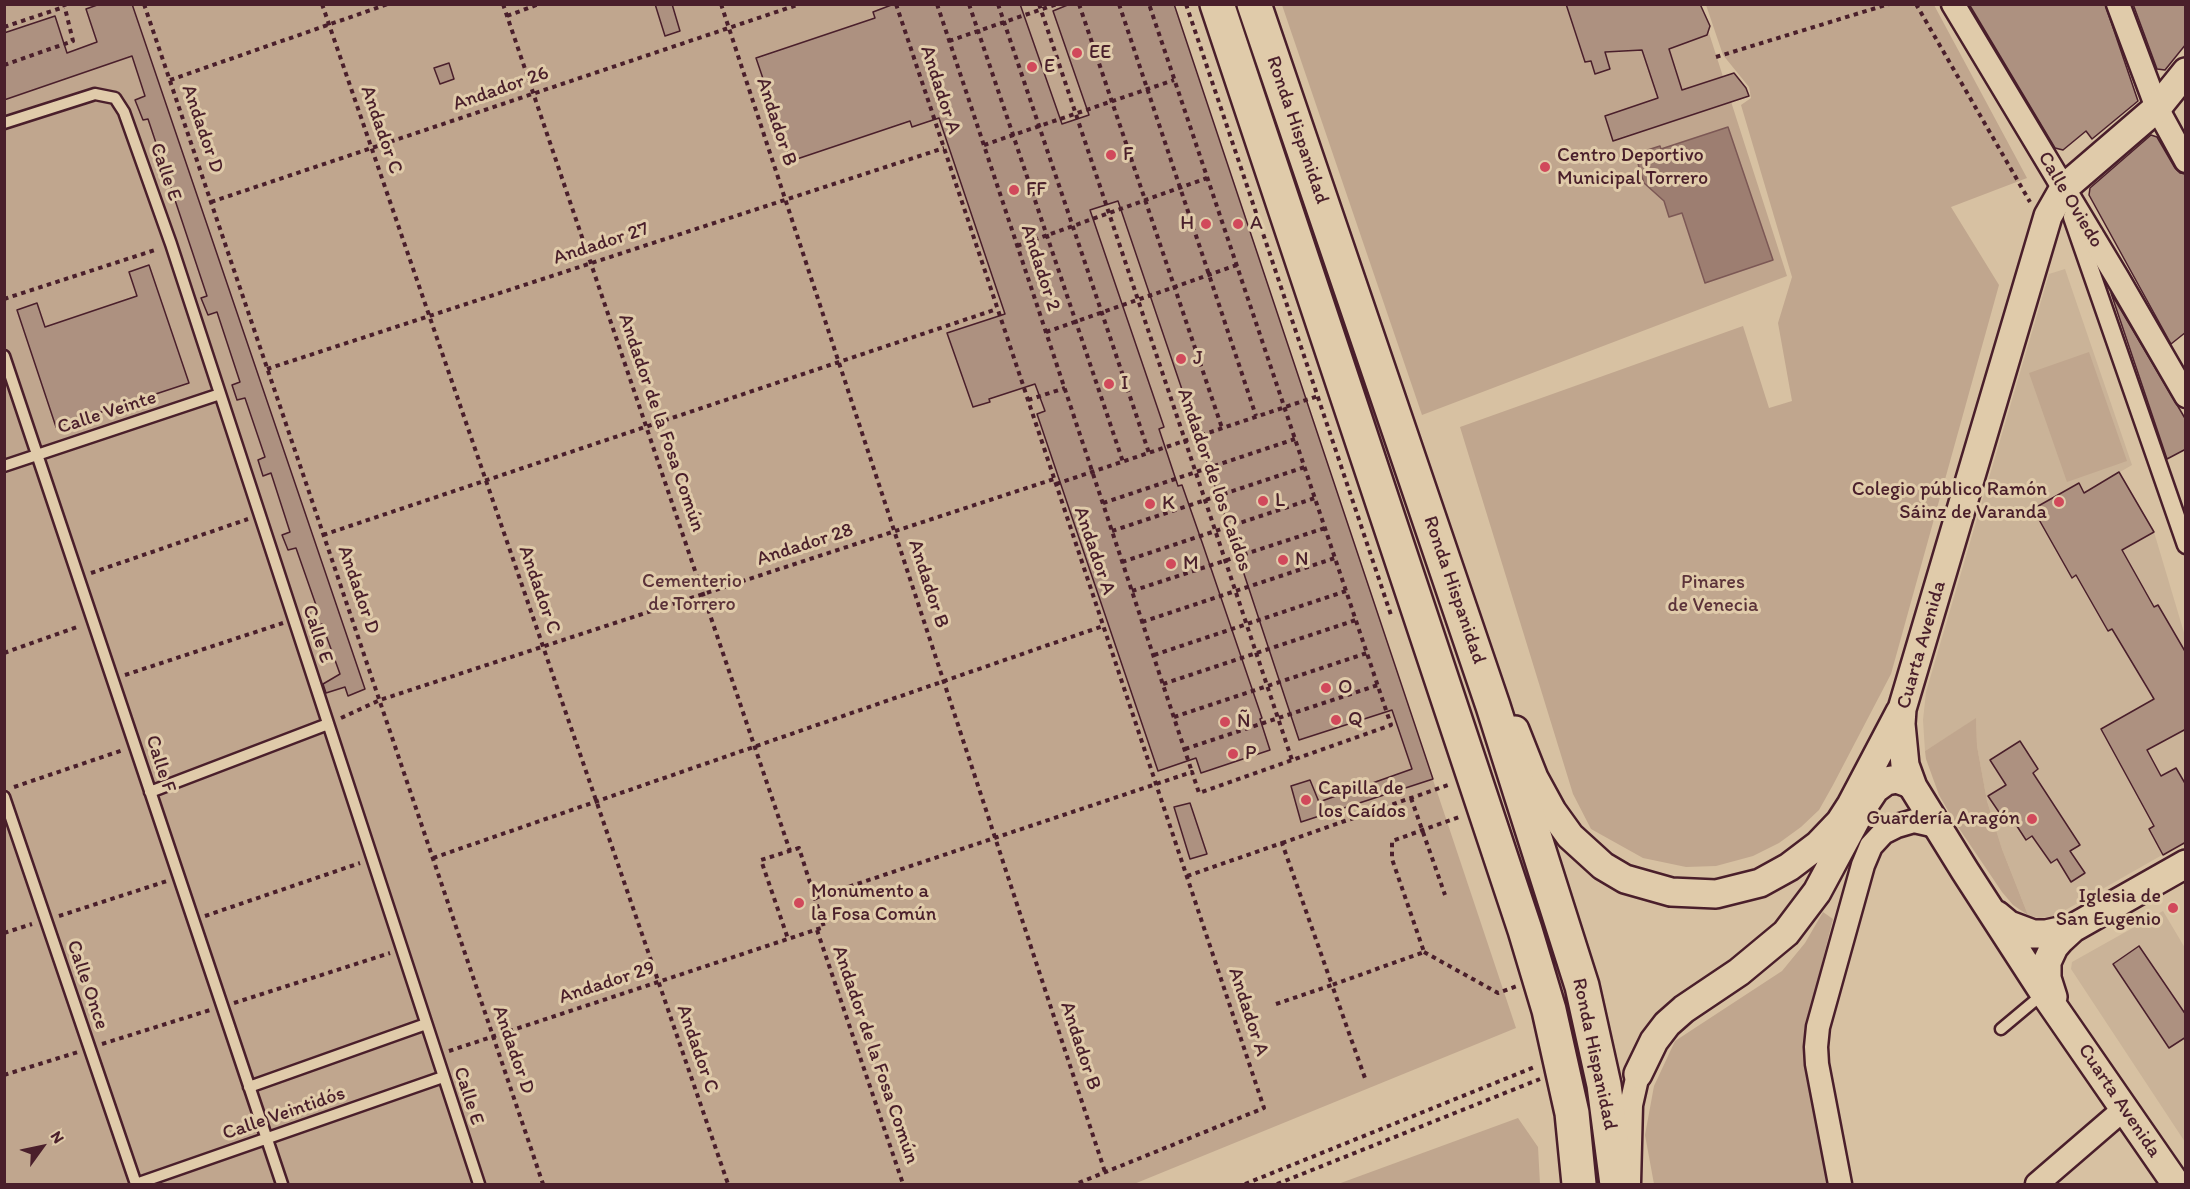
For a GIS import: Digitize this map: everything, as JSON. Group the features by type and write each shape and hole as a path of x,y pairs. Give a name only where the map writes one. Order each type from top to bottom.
{"highway":[{"name":"Ronda Hispanidad","path":"1217,4 1331,391 1454,783 1521,984 1549,1010 1572,1113 1579,1185"},
{"name":"Ronda Hispanidad","path":"1254,4 1493,705 1584,997 1604,1085 1617,1185"}],"street":[{"name":"Calle Oviedo","path":"1953,4 2186,396"},
{"path":"2118,4 2157,108 2186,161"},
{"name":"Cuarta Avenida","path":"2176,1185 2061,1014 2044,993 1913,787 1903,752 1902,709 2046,223 2057,197 2157,108 2186,72"},
{"path":"2072,217 2186,545"},
{"path":"1493,705 1514,729 1541,793 1570,836 1584,851 1625,879 1671,892 1699,894 1729,892 1760,883 1790,867 1818,845 1840,822 1851,805 1902,709"},
{"path":"1629,1185 1631,1105 1638,1074 1654,1041 1667,1024 1684,1009 1739,972 1786,933 1816,892 1875,789 1886,781 1897,779 1913,787"},
{"path":"1840,1185 1817,1064 1818,1027 1863,866 1871,846 1883,833 1897,826 1914,821 1936,826"},
{"path":"2061,1014 2050,990 2046,970 2054,946 2073,928 2186,864"},
{"path":"1987,906 2009,925 2021,931 2046,934 2073,928"},
{"path":"2037,1185 2124,1109"}],"lane":[{"name":"Calle E","path":"4,123 95,94 115,98 124,112 171,244 478,1185"},
{"name":"Calle F","path":"4,356 282,1185"},
{"name":"Calle Veinte","path":"4,466 220,394"},
{"path":"150,792 328,724"},
{"name":"Calle Once","path":"4,797 136,1185"},
{"path":"2001,1029 2044,993"},
{"name":"Calle Veintidós","path":"249,1087 426,1024"},
{"name":"Calle Veintidós","path":"136,1185 443,1077"}],"path":[{"name":"Andador D","path":"144,4 543,1185"},
{"name":"Andador C","path":"322,4 728,1185"},
{"path":"170,80 388,4"},
{"name":"Andador de la Fosa Común","path":"503,4 790,851"},
{"path":"507,16 539,4"},
{"name":"Andador B","path":"722,4 1106,1173"},
{"name":"Andador 26","path":"211,202 800,4"},
{"name":"Andador A","path":"896,4 1264,1108 1106,1173"},
{"name":"Andador 2","path":"937,4 1192,772"},
{"path":"969,4 1123,462"},
{"path":"998,4 1149,453"},
{"name":"Andador de los Caídos","path":"1039,4 1292,760"},
{"path":"949,41 1057,4"},
{"path":"1079,4 1222,428"},
{"path":"1119,4 1256,416"},
{"path":"815,898 1192,772 1199,792 1391,725 1149,4"},
{"path":"1185,4 1331,391 1392,618"},
{"path":"1716,57 1889,4"},
{"path":"1916,4 2030,203"},
{"path":"4,27 64,6 73,40 4,65"},
{"path":"984,145 1174,80"},
{"name":"Andador 27","path":"267,369 944,148"},
{"path":"1017,246 1207,178"},
{"path":"4,299 171,244"},
{"path":"1046,332 1237,265"},
{"path":"323,535 998,309"},
{"path":"1028,400 1065,388"},
{"name":"Andador 28","path":"328,724 380,700 895,532 1123,462 1331,391"},
{"path":"1103,503 1295,439"},
{"path":"1112,531 1305,467"},
{"path":"1122,562 1315,498"},
{"path":"79,578 260,515"},
{"path":"1132,591 1325,528"},
{"path":"1143,622 1335,558"},
{"path":"1154,655 1346,591"},
{"path":"112,679 294,619"},
{"path":"1163,684 1356,620"},
{"path":"4,653 93,622"},
{"path":"433,858 1104,626"},
{"path":"1174,717 1367,653"},
{"path":"1185,749 1378,685"},
{"path":"4,790 135,746"},
{"path":"1186,876 1454,783"},
{"path":"1411,798 1445,895"},
{"path":"1465,815 1392,841 1392,859 1424,952 1498,993 1521,984"},
{"path":"1282,843 1366,1081"},
{"path":"788,939 761,860 799,848 824,927 817,930"},
{"path":"193,921 372,858"},
{"path":"4,933 179,877"},
{"name":"Andador de la Fosa Común","path":"788,939 817,930 903,1185"},
{"name":"Andador 29","path":"436,1055 788,939"},
{"path":"4,1075 402,950"},
{"path":"1276,1004 1424,952"},
{"path":"1535,1055 1543,1090"},
{"path":"1245,1185 1538,1066"},
{"path":"1277,1185 1541,1079"},
{"path":"1076,1185 1106,1173"}],"shaded area":[{"path":"1728,127 1773,260 1705,283 1682,213 1669,217 1664,201 1644,183 1635,154 1660,146 1661,149"},
{"name":"Colegio público Ramón Sáinz de Varanda","path":"2065,269 2132,465 2120,472 2154,532 2185,636 2185,842 2055,916 2039,918 2028,915 2002,849 1987,801 1977,746 1976,719 1925,751 1923,720 1926,692 2049,274"},
{"path":"2163,911 2185,948 2185,1142 2071,969 2072,962"}],"green space":[{"name":"Cementerio de Torrero","path":"5,5 1174,5 1516,1028 1134,1184 5,1184"},
{"name":"Centro Deportivo Municipal Torrero","path":"1282,5 1700,5 1787,276 1422,415"},
{"name":"Pinares de Venecia","path":"1706,5 1934,5 2027,178 1951,207 1999,285 1891,674 1819,810 1801,827 1779,843 1753,856 1716,866 1686,867 1643,858 1591,829 1573,794 1460,427 1743,326 1769,408 1792,401 1778,323 1792,277 1741,105 1751,98 1749,87 1723,55"},
{"path":"2089,352 2127,461 2067,482 2029,373"},
{"path":"1976,718 1977,746 1987,801 2002,849 2028,915 2013,905 2002,892 1954,821 1939,795 1926,759 1925,751"},
{"path":"1823,912 1833,919 1808,1018 1803,1050 1828,1184 1654,1184 1645,1135 1654,1086 1675,1041 1782,971 1805,943"},
{"path":"1518,1118 1538,1147 1540,1184 1338,1184"}],"building":[{"path":"100,4 132,4 365,689 348,696 345,687 326,693 323,684 340,674 322,624 315,627 309,611 317,608 296,548 288,550 282,535 290,532 271,473 263,476 258,460 265,457 245,398 237,400 232,385 240,382 217,312 208,315 201,298 207,296 148,119 143,120 135,100 145,96 132,56 4,100 4,33 55,16 67,53 97,42 86,9"},
{"path":"655,4 672,4 680,31 665,36"},
{"path":"894,4 1020,4 1062,124 1089,115 1053,11 1070,4 1174,4 1433,779 1301,822 1291,786 1310,780 1319,802 1412,769 1392,710 1299,740 1203,450 1207,449 1197,417 1192,419 1118,201 1090,210 1164,427 1159,429 1178,486 1182,485 1203,545 1262,718 1260,719 1270,750 1201,773 1196,758 1158,771 1037,414 1045,411 1035,384 989,399 990,402 973,407 947,333 1005,314 939,118 912,127 910,121 791,161 756,58 875,18 873,12"},
{"path":"1566,4 1700,4 1710,26 1707,35 1669,49 1682,90 1734,73 1746,88 1749,96 1613,141 1605,116 1658,98 1642,50 1605,52 1610,69 1595,74 1591,61 1585,62"},
{"path":"1969,4 2105,4 2138,101 2092,139 2086,131 2063,150 2055,148"},
{"path":"2133,4 2186,4 2186,44 2165,70 2157,69"},
{"path":"449,63 454,79 440,84 434,68"},
{"path":"2151,135 2157,137 2175,168 2180,173 2186,174 2186,332 2171,344 2089,195 2090,188"},
{"path":"149,265 189,383 56,427 17,310 37,303 45,327 137,296 129,272"},
{"path":"2111,293 2186,420 2186,449 2167,459"},
{"path":"2119,472 2154,532 2122,550 2154,607 2158,605 2186,653 2186,729 2147,750 2161,776 2176,768 2186,785 2186,842 2163,855 2149,829 2154,826 2101,729 2154,699 2112,629 2108,631 2076,575 2072,578 2033,509 2079,483 2084,493"},
{"path":"2020,741 2038,769 2033,773 2080,845 2070,851 2085,873 2071,882 2057,859 2051,863 2032,836 2026,840 2011,817 2005,821 1988,796 2006,785 1990,760"},
{"path":"1190,803 1207,854 1190,859 1174,807"},
{"path":"2139,946 2186,1015 2186,1037 2169,1048 2113,964"}],"place":[{"name":"EE","path":"1077,53"},
{"name":"E","path":"1032,67"},
{"name":"F","path":"1111,155"},
{"name":"Centro Deportivo Municipal Torrero","path":"1545,167"},
{"name":"FF","path":"1014,190"},
{"name":"H","path":"1206,224"},
{"name":"A","path":"1238,224"},
{"name":"J","path":"1181,359"},
{"name":"I","path":"1109,384"},
{"name":"L","path":"1263,501"},
{"name":"Colegio público Ramón Sáinz de Varanda","path":"2059,502"},
{"name":"K","path":"1150,504"},
{"name":"N","path":"1283,560"},
{"name":"M","path":"1171,564"},
{"name":"O","path":"1326,688"},
{"name":"Q","path":"1336,720"},
{"name":"Ñ","path":"1225,722"},
{"name":"P","path":"1233,754"},
{"name":"Capilla de los Caídos","path":"1306,800"},
{"name":"Guardería Aragón","path":"2032,819"},
{"name":"Monumento a la Fosa Común","path":"799,903"},
{"name":"Iglesia de San Eugenio","path":"2173,908"}]}
